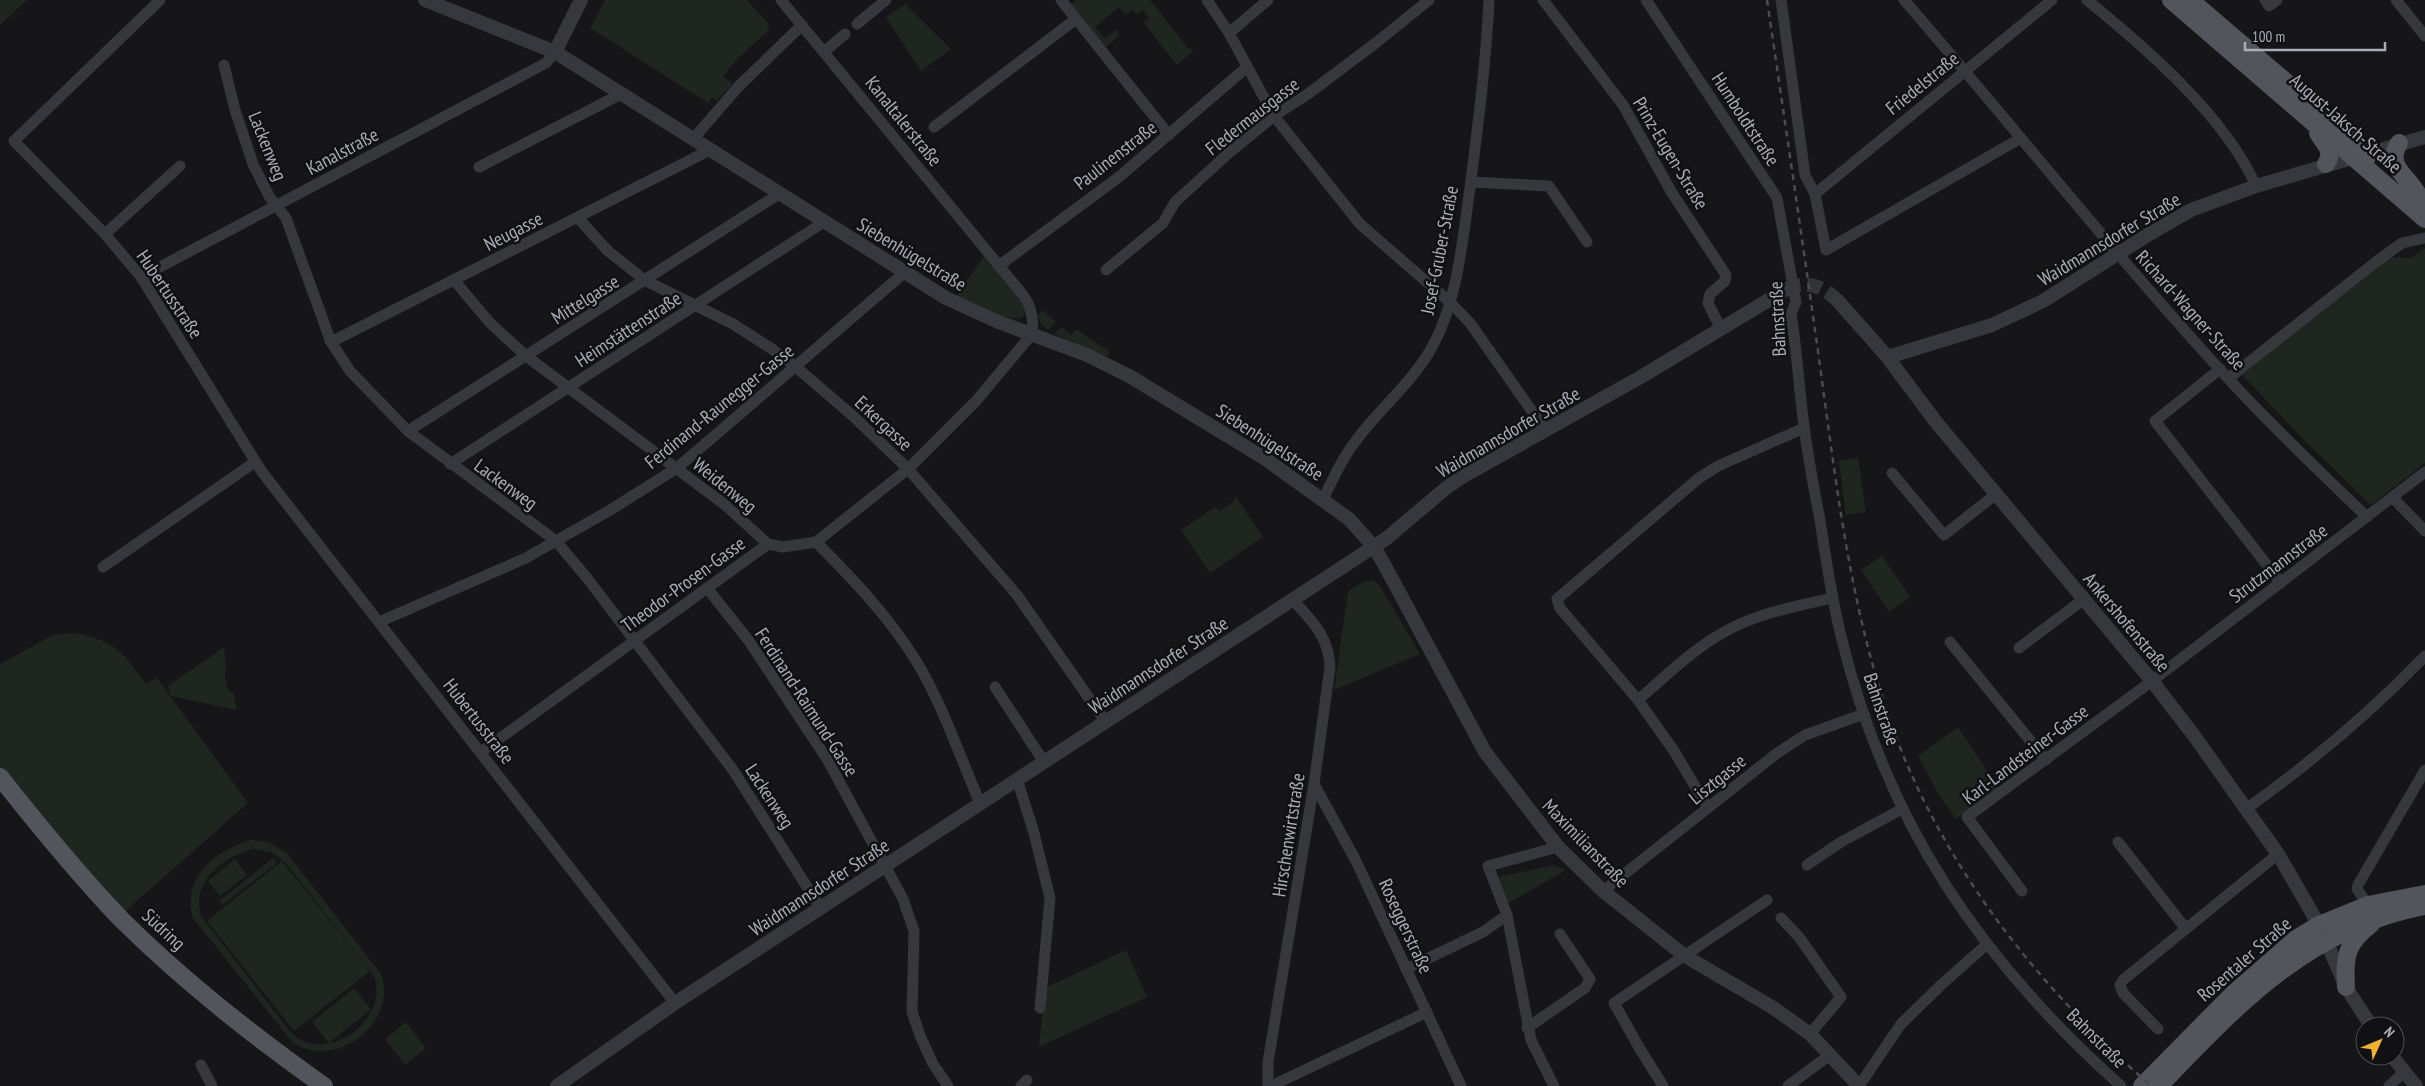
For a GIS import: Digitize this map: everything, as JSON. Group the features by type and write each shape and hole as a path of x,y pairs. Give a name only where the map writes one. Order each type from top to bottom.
{"main road":[{"name":"August-Jaksch-Straße","path":"2171,0 2312,121 2423,203"},
{"name":"August-Jaksch-Straße","path":"2190,0 2349,136 2358,154 2425,219"},
{"path":"2312,121 2329,148 2329,161 2326,164"},
{"path":"2399,144 2394,157 2395,167 2414,186 2423,203"},
{"name":"Südring","path":"0,776 60,851 121,918 216,1004 324,1086"},
{"name":"Rosentaler Straße","path":"2159,1086 2245,1001 2333,931 2373,912 2425,894"},
{"name":"Rosentaler Straße","path":"2142,1086 2233,994 2296,939 2333,931 2373,912 2425,906"},
{"path":"2346,986 2344,962 2351,944 2373,912"}],"street":[{"name":"Hubertusstraße","path":"160,0 14,141 105,234 141,277 255,462 675,1003"},
{"name":"Siebenhügelstraße","path":"425,0 555,52 904,273 954,302 996,321 1087,355 1131,377 1256,453 1323,499 1349,520 1374,547"},
{"path":"555,52 581,0"},
{"name":"Kanaltalerstraße","path":"781,0 1000,265 1028,302 1033,323 1032,334"},
{"path":"857,24 886,0"},
{"path":"1061,0 1169,135"},
{"path":"1207,0 1229,33 1274,116 1360,224 1451,303 1470,323 1546,431"},
{"path":"1229,33 1268,0"},
{"name":"Fledermausgasse","path":"1106,270 1163,223 1176,202 1230,152 1274,116 1308,94 1429,0"},
{"name":"Josef-Gruber-Straße","path":"1323,499 1350,448 1396,397 1421,365 1441,330 1451,303 1470,182 1486,60 1489,0"},
{"name":"Prinz-Eugen-Straße","path":"1543,0 1622,105 1672,193 1726,276 1725,281 1710,294 1708,303 1721,329"},
{"path":"1781,0 1805,176 1814,194 1826,250 2021,138"},
{"name":"Richard-Wagner-Straße","path":"1904,0 1966,71 2118,254 2228,378 2304,457 2367,517"},
{"name":"Friedelstraße","path":"1814,194 2052,0"},
{"path":"2088,0 2127,32 2194,100 2247,167 2256,186"},
{"path":"2264,0 2269,6 2277,0"},
{"path":"2396,0 2425,36"},
{"name":"Humboldtstraße","path":"1648,1 1777,198 1783,238 1791,268"},
{"path":"934,128 1076,19"},
{"path":"693,140 739,86 802,25"},
{"path":"824,52 845,34"},
{"name":"Kanalstraße","path":"141,277 546,64 555,52"},
{"name":"Lackenweg","path":"224,65 234,110 253,164 270,196 286,218 331,342 350,371 408,431 556,541 635,640 733,770 821,909"},
{"name":"Paulinenstraße","path":"1000,265 1119,177 1247,67"},
{"path":"479,167 621,94"},
{"name":"Waidmannsdorfer Straße","path":"1888,356 1992,325 2043,301 2191,210 2256,186 2358,154 2425,137"},
{"name":"Neugasse","path":"331,342 710,150"},
{"path":"105,234 180,166"},
{"path":"1470,182 1549,186 1587,242"},
{"name":"Mittelgasse","path":"408,431 646,281 778,194"},
{"name":"Erkergasse","path":"578,218 608,251 646,281 733,324 796,366 908,469 1017,595 1105,721"},
{"name":"Heimstättenstraße","path":"450,464 824,222"},
{"path":"2228,378 2377,260 2402,243 2424,238"},
{"name":"Bahnstraße","path":"1791,268 1796,302 1791,314 1804,428 1832,598 1854,684 1902,809 1933,867 1986,945 2027,992 2119,1084"},
{"name":"Ferdinand-Raunegger-Gasse","path":"379,622 490,575 556,541 677,468 904,273"},
{"name":"Weidenweg","path":"454,280 490,323 526,356 724,504 768,544"},
{"name":"Waidmannsdorfer Straße","path":"557,1086 675,1003 1374,547 1446,488 1787,289"},
{"path":"1837,300 1888,356"},
{"name":"Theodor-Prosen-Gasse","path":"481,752 768,544 783,547 816,542 908,469 976,401 1032,334"},
{"name":"Ankershofenstraße","path":"1888,356 1936,422 2152,681 2246,808 2333,931 2346,986 2365,1016"},
{"path":"2220,369 2155,421 2281,583"},
{"path":"1708,808 1674,750 1638,700 1560,608 1558,604 1559,596 1699,478 1718,466 1804,428"},
{"path":"103,567 255,462"},
{"name":"Strutzmannstraße","path":"2152,681 2425,472"},
{"path":"1892,473 1944,535 1996,494"},
{"path":"2392,498 2425,531"},
{"path":"816,542 869,598 918,664 940,706 980,803"},
{"name":"Maximilianstraße","path":"1374,547 1482,746 1513,791 1558,847 1642,924 1685,956 1772,1007 1810,1034 1831,1054 1859,1086 1901,1024 1986,945"},
{"name":"Ferdinand-Raimund-Gasse","path":"706,588 749,641 823,752 903,899 914,932 912,1012 920,1038 933,1064 948,1086"},
{"path":"1638,700 1698,650 1726,630 1779,610 1832,598"},
{"path":"2019,648 2084,599"},
{"name":"Hirschenwirtstraße","path":"1269,1086 1268,1062 1314,784 1330,667 1325,639 1293,600"},
{"path":"1950,642 2046,760"},
{"path":"2246,808 2301,770 2360,720 2425,656"},
{"name":"Karl-Landsteiner-Gasse","path":"2022,891 1967,817 2152,681"},
{"path":"994,687 1044,762"},
{"name":"Lisztgasse","path":"1604,891 1795,741 1816,730 1864,714"},
{"path":"2333,931 2425,770"},
{"path":"1017,779 1037,843 1050,898 1040,1008"},
{"name":"Roseggerstraße","path":"1314,784 1356,861 1461,1086"},
{"path":"1807,865 1841,842 1902,809"},
{"path":"2118,842 2186,929"},
{"path":"1554,1086 1531,1040 1507,915 1488,866 1558,847"},
{"path":"2158,1029 2123,993 2120,985 2123,980 2278,854"},
{"path":"2357,889 2373,912"},
{"path":"1663,1086 1614,1003 1767,900"},
{"path":"1406,969 1483,932 1507,915"},
{"path":"1781,918 1799,937 1841,997 1840,1001 1810,1034"},
{"path":"1528,1028 1585,988 1590,980 1560,934"},
{"path":"1269,1086 1427,1012"},
{"path":"1788,1086 1831,1054"},
{"path":"201,1065 212,1086"},
{"path":"2400,1066 2416,1086"},
{"path":"2389,1086 2404,1072"}],"shaded area":[{"path":"0,0 27,0 0,25"},
{"path":"605,0 747,0 769,24 770,29 737,59 723,76 733,84 716,101 712,97 708,103 590,28"},
{"path":"1077,0 1150,0 1187,47 1194,50 1177,65 1144,23 1149,18 1143,10 1137,15 1133,9 1126,15 1119,7 1095,27 1105,39 1116,29 1120,35 1106,47 1071,4"},
{"path":"905,4 951,49 921,71 886,17"},
{"path":"2425,248 2425,463 2371,505 2308,444 2242,375 2340,294 2391,257 2411,258"},
{"path":"984,256 1022,302 1026,311 1022,318 998,315 957,296"},
{"path":"1042,310 1056,322 1048,330 1041,324 1038,315"},
{"path":"1061,327 1071,335 1076,329 1109,351 1108,357 1054,334"},
{"path":"1858,458 1866,512 1846,515 1839,461"},
{"path":"1236,497 1263,537 1210,573 1181,530 1215,507 1219,511 1234,501 1233,498"},
{"path":"1882,556 1910,597 1889,612 1861,570"},
{"path":"1373,580 1380,586 1420,654 1334,690 1348,591 1365,581"},
{"path":"73,633 99,640 116,649 130,663 146,684 157,678 248,803 124,912 31,807 0,768 0,664 53,635"},
{"path":"224,647 227,688 234,695 237,710 171,696 168,686"},
{"path":"1958,727 1999,788 1956,819 1939,795 1918,756"},
{"path":"251,840 269,842 287,853 381,974 384,992 381,1009 372,1024 360,1037 345,1046 328,1050 310,1050 293,1043 193,918 192,890 197,878 214,859","holes":["253,849 271,852 285,862 374,976 376,998 366,1019 350,1035 340,1040 323,1044 312,1044 297,1038 289,1030 201,916 199,903 205,882 212,872 231,858"]},
{"path":"273,858 277,863 222,905 219,901"},
{"path":"235,859 247,875 220,896 208,881"},
{"path":"282,861 370,971 294,1031 207,921"},
{"path":"1554,865 1566,870 1507,904 1498,877"},
{"path":"1126,950 1147,997 1039,1047 1045,988"},
{"path":"354,988 371,1009 329,1043 312,1022"},
{"path":"406,1022 426,1048 405,1065 385,1039"}],"tunnel":[{"path":"1787,289 1801,285 1814,286 1826,291 1837,300"}],"railway":[{"path":"1767,0 1844,530 1866,638 1880,691 1898,742 1920,793 1942,835 1966,875 1993,914 2051,987 2116,1054 2151,1086"}]}
